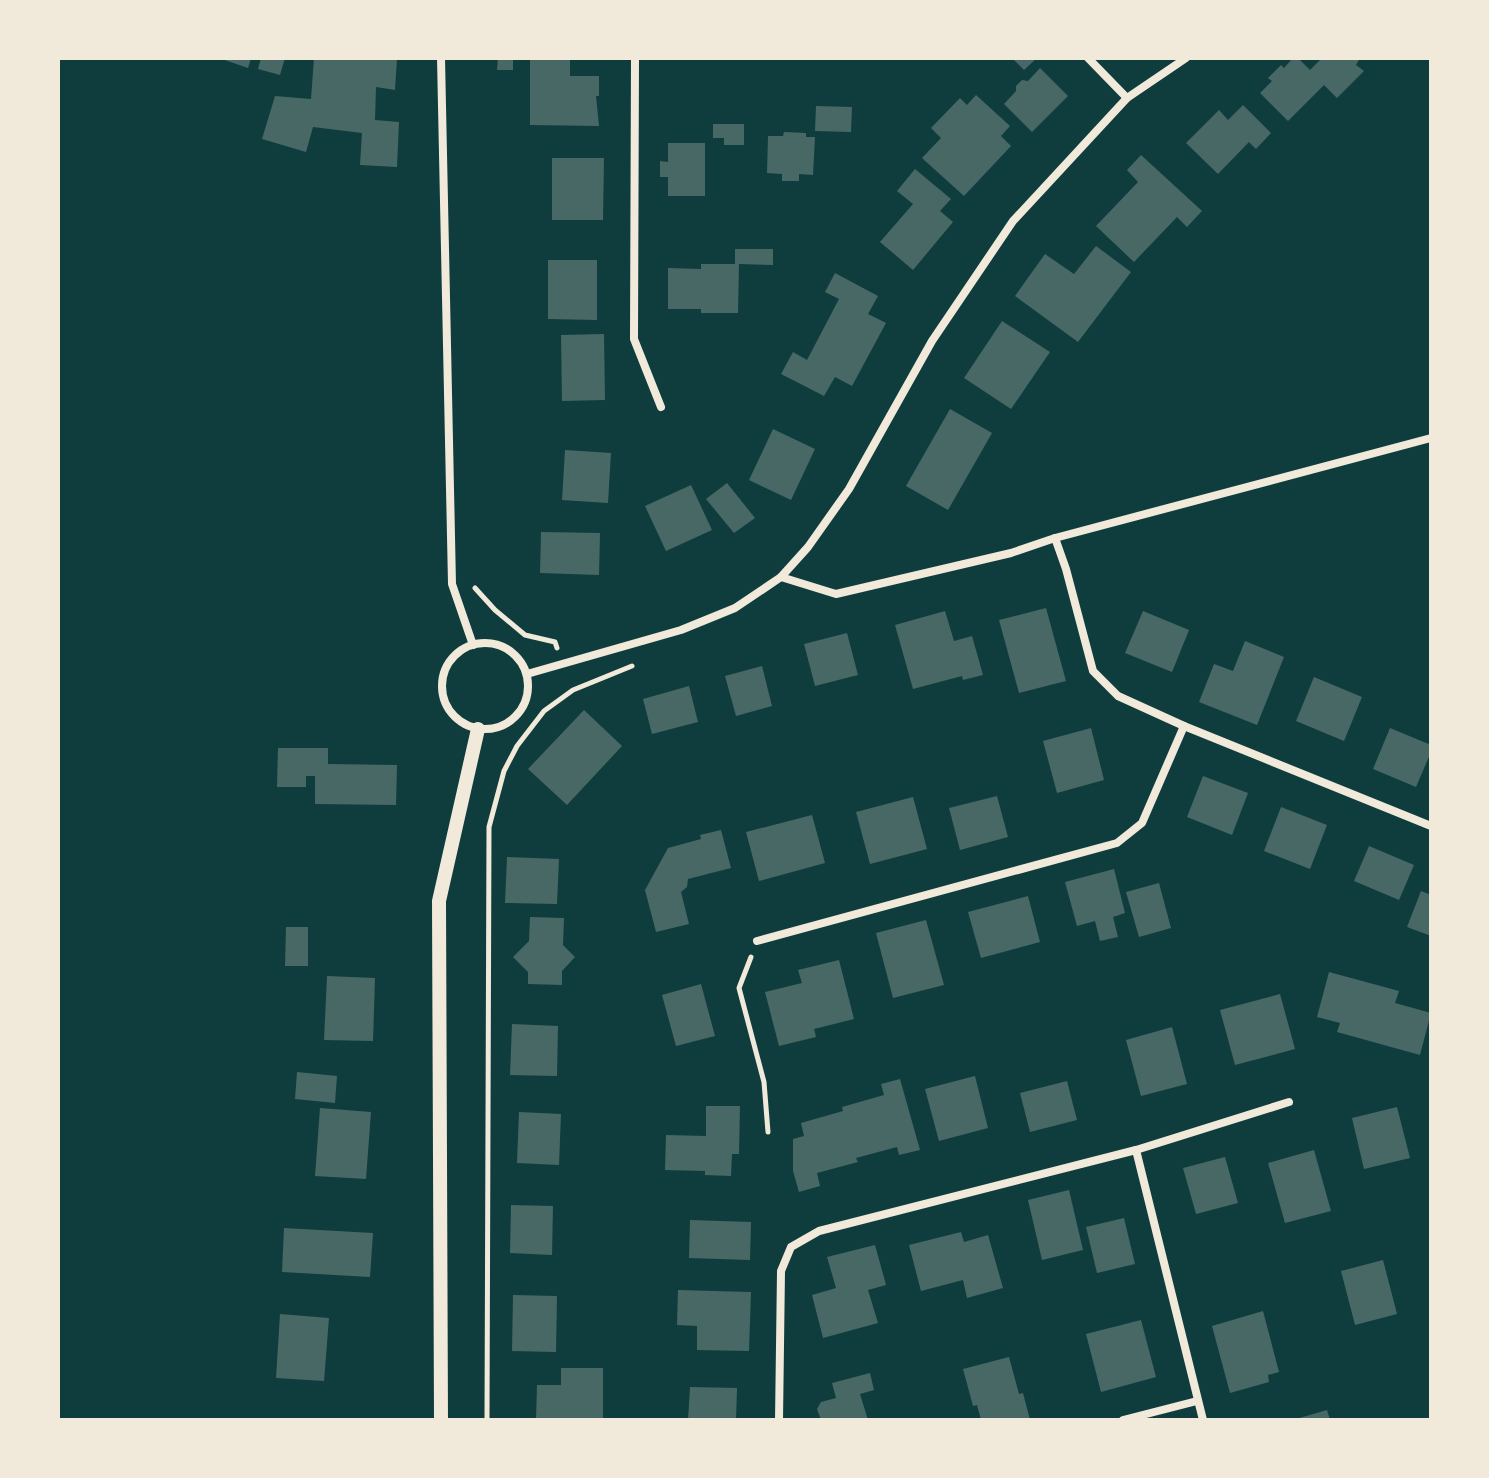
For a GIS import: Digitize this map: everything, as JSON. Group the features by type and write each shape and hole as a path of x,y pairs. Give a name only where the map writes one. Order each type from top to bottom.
{"street":[{"path":"441,58 452,584 473,645"},
{"path":"635,58 634,339 661,407"},
{"path":"1088,58 1127,98"},
{"path":"527,674 681,630 735,608 781,577 808,547 849,489 932,341 1013,221 1127,98 1186,58"},
{"path":"781,577 836,594 1011,553 1055,538 1431,438"},
{"path":"1055,538 1093,671 1118,696 1431,826"},
{"path":"490,643 506,648 519,659 527,674 528,696 518,715 500,727 478,729 460,722 447,707 442,689 445,670 456,654 473,645 490,643"},
{"path":"757,941 1117,843 1142,823 1184,726"},
{"path":"441,1420 439,901 478,729"},
{"path":"779,1420 781,1271 791,1247 819,1231 1136,1150 1289,1102"},
{"path":"1136,1150 1203,1420"},
{"path":"1123,1420 1197,1401"}],"path":[{"path":"472,576 476,590 525,635 555,642 573,690 544,711 517,746 504,771 489,827 487,1420"},
{"path":"757,941 739,988 764,1082 768,1132"}],"building":[{"path":"219,58 251,58 248,68"},
{"path":"261,58 285,58 280,75 258,69"},
{"path":"314,58 397,58 395,90 376,87 375,120 399,122 397,167 360,165 362,133 313,127 306,152 262,139 275,96 311,99"},
{"path":"498,58 513,58 513,70 497,70"},
{"path":"530,58 570,58 570,76 599,76 599,96 596,96 599,126 530,125"},
{"path":"1012,58 1037,58 1024,70"},
{"path":"1293,58 1298,58 1310,70 1322,58 1360,58 1356,65 1364,71 1337,98 1324,85 1288,121 1260,93 1272,81 1268,78"},
{"path":"1040,68 1068,96 1032,132 1004,104 1022,80 1028,81"},
{"path":"976,95 1010,126 1001,136 1011,146 964,196 922,158 941,138 931,128 960,98 967,105"},
{"path":"1243,105 1271,133 1256,149 1249,142 1218,174 1186,143 1219,110 1228,120"},
{"path":"816,106 852,107 851,132 815,131"},
{"path":"713,124 744,124 744,145 724,145 724,138 713,138"},
{"path":"784,132 806,133 806,137 815,137 813,175 799,174 799,181 782,181 782,174 767,173 768,136 783,136"},
{"path":"668,143 705,143 705,196 668,196 668,177 660,177 660,161 668,162"},
{"path":"1141,155 1202,211 1187,227 1177,217 1134,262 1096,226 1138,182 1127,170"},
{"path":"552,158 604,158 603,220 552,220"},
{"path":"915,169 951,199 940,211 953,222 913,270 880,242 913,204 897,191"},
{"path":"1096,246 1131,272 1078,342 1015,296 1045,254 1074,274"},
{"path":"735,249 773,249 773,265 739,264 738,313 668,309 668,268 701,269 701,264 735,264"},
{"path":"548,260 597,260 597,320 548,319"},
{"path":"835,273 878,296 868,314 886,323 852,386 835,377 824,396 781,374 793,352 807,360 839,299 825,292"},
{"path":"1002,321 1050,352 1011,409 964,378"},
{"path":"604,334 605,400 562,401 561,335"},
{"path":"950,409 992,433 948,510 906,486"},
{"path":"773,429 815,449 791,500 749,480"},
{"path":"565,450 611,453 608,503 562,500"},
{"path":"727,483 755,518 734,533 706,499"},
{"path":"691,485 712,530 666,551 645,506"},
{"path":"541,532 600,533 599,575 540,573"},
{"path":"1046,608 1066,681 1019,693 999,620"},
{"path":"945,611 954,641 972,636 983,675 963,680 962,676 913,689 895,625"},
{"path":"1143,611 1189,630 1172,672 1125,653"},
{"path":"847,633 858,675 815,686 804,644"},
{"path":"1245,641 1284,657 1257,725 1199,702 1214,664 1233,671"},
{"path":"762,666 772,706 736,716 725,676"},
{"path":"1314,677 1362,697 1344,741 1296,721"},
{"path":"689,686 698,722 652,734 643,699"},
{"path":"584,710 622,746 567,805 528,769"},
{"path":"1091,728 1104,780 1057,793 1043,741"},
{"path":"1390,728 1431,745 1416,787 1373,769"},
{"path":"278,748 328,748 328,764 397,765 396,805 315,804 315,776 306,776 306,787 277,787"},
{"path":"1203,776 1248,793 1232,835 1187,817"},
{"path":"997,796 1008,837 960,850 949,808"},
{"path":"913,797 927,849 870,864 856,812"},
{"path":"1281,807 1327,825 1310,869 1264,851"},
{"path":"812,815 825,863 759,881 746,832"},
{"path":"721,830 731,868 688,879 687,887 681,892 689,924 656,932 645,890 668,848"},
{"path":"1369,846 1414,865 1399,900 1354,881"},
{"path":"507,857 559,859 557,904 505,903"},
{"path":"1114,869 1125,913 1113,917 1118,937 1100,941 1095,921 1077,926 1065,882"},
{"path":"1159,883 1171,928 1139,937 1126,892"},
{"path":"1421,891 1431,895 1431,936 1407,927"},
{"path":"1028,896 1040,942 981,958 968,912"},
{"path":"530,917 564,918 563,945 575,957 562,971 562,985 528,984 528,972 513,957 529,941"},
{"path":"926,920 944,985 893,998 876,933"},
{"path":"286,927 308,927 308,966 285,966"},
{"path":"839,960 854,1019 814,1029 816,1037 779,1046 765,992 802,983 798,970"},
{"path":"1329,972 1399,991 1395,1003 1431,1013 1420,1055 1337,1032 1340,1023 1317,1017"},
{"path":"327,976 375,978 373,1041 324,1040"},
{"path":"701,984 715,1036 676,1046 662,995"},
{"path":"1280,994 1295,1049 1235,1065 1220,1010"},
{"path":"512,1024 558,1026 557,1076 510,1075"},
{"path":"1172,1027 1187,1084 1141,1096 1126,1040"},
{"path":"297,1072 337,1076 335,1103 295,1099"},
{"path":"975,1076 988,1128 939,1141 925,1089"},
{"path":"900,1079 920,1150 899,1155 897,1147 856,1158 858,1162 817,1173 820,1186 799,1192 793,1171 793,1139 804,1136 801,1123 884,1095 881,1084"},
{"path":"1067,1081 1077,1120 1030,1132 1020,1093"},
{"path":"706,1106 740,1106 739,1154 732,1154 731,1176 705,1175 705,1171 665,1170 666,1135 706,1136"},
{"path":"1397,1107 1410,1158 1364,1169 1352,1118"},
{"path":"320,1108 371,1112 366,1179 315,1176"},
{"path":"519,1112 561,1114 559,1165 517,1163"},
{"path":"1314,1150 1331,1211 1285,1223 1268,1163"},
{"path":"1225,1157 1238,1203 1196,1214 1183,1168"},
{"path":"1069,1190 1083,1250 1042,1260 1028,1200"},
{"path":"511,1205 553,1206 552,1255 510,1253"},
{"path":"1124,1218 1135,1264 1097,1273 1086,1227"},
{"path":"690,1220 751,1222 750,1260 689,1258"},
{"path":"284,1228 373,1233 370,1277 282,1272"},
{"path":"961,1232 964,1242 988,1235 1003,1288 967,1298 963,1280 921,1291 909,1245"},
{"path":"875,1245 886,1285 868,1290 878,1323 823,1338 812,1295 836,1288 827,1257"},
{"path":"1383,1260 1397,1314 1355,1325 1341,1271"},
{"path":"678,1290 751,1292 749,1351 697,1350 697,1326 677,1325"},
{"path":"513,1295 557,1296 556,1352 512,1351"},
{"path":"1263,1311 1279,1372 1268,1375 1269,1382 1230,1393 1212,1326"},
{"path":"280,1314 329,1318 324,1381 276,1378"},
{"path":"1141,1320 1156,1377 1101,1392 1086,1334"},
{"path":"1009,1357 1030,1420 981,1420 977,1405 973,1406 963,1369"},
{"path":"561,1368 603,1368 603,1420 536,1420 537,1385 561,1385"},
{"path":"870,1373 874,1390 860,1394 868,1420 821,1420 817,1409 821,1402 836,1398 832,1383"},
{"path":"690,1387 737,1388 736,1420 688,1420"},
{"path":"1327,1410 1330,1420 1296,1420 1296,1419"}]}
